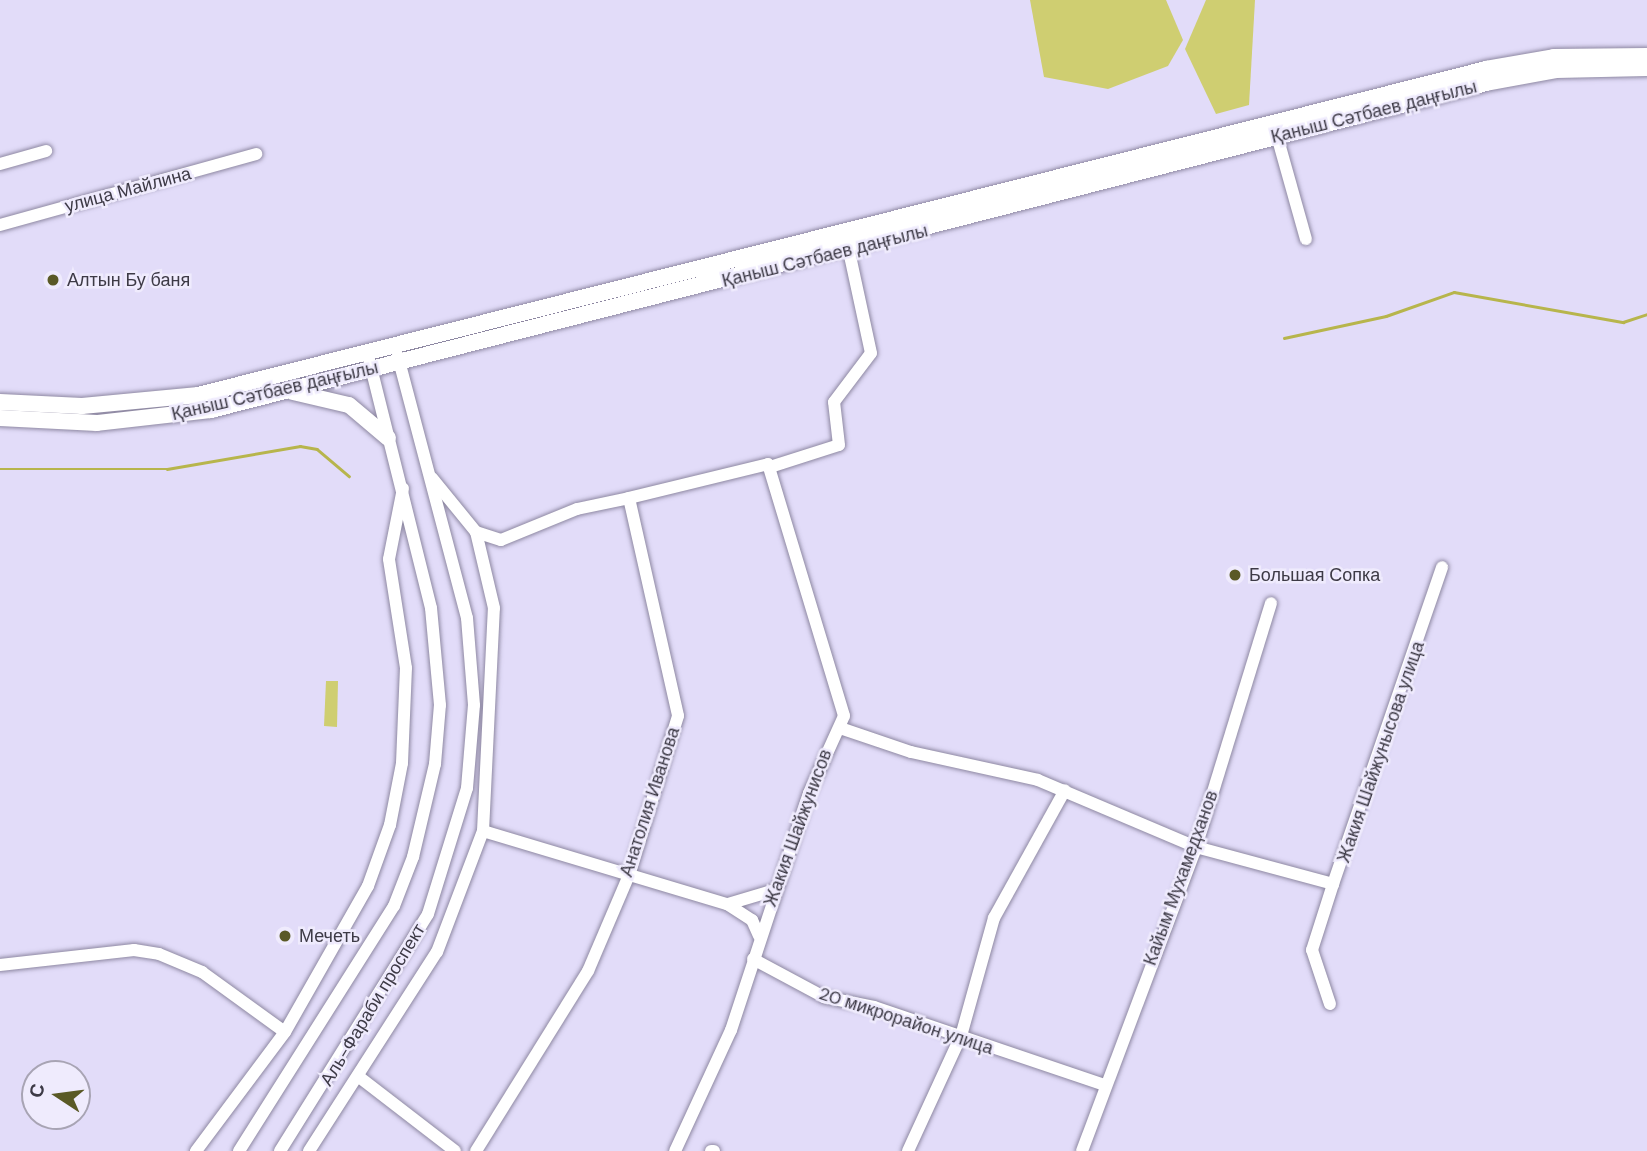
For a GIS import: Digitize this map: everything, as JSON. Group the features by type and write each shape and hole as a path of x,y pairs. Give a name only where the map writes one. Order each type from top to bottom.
{"main road":[{"name":"Қаныш Сәтбаев даңғылы","path":"0,418 146,421 288,391 371,369 397,352 1486,69 1554,57 1647,56"},
{"name":"Қаныш Сәтбаев даңғылы","path":"0,402 136,403 198,395 367,352 397,352 849,251 1277,136 1556,70 1647,68"},
{"path":"288,391 349,405 388,438"}],"street":[{"path":"1277,136 1306,239"},
{"path":"0,164 46,151"},
{"name":"улица Майлина","path":"0,225 256,154"},
{"path":"475,532 501,540 577,509 769,465 839,445 834,402 871,354 849,251"},
{"name":"Аль-Фараби проспект","path":"239,1151 371,951 426,811 440,705 438,656 403,488 367,352"},
{"name":"Аль-Фараби проспект","path":"280,1151 404,961 458,831 471,748 471,657 459,572 397,352"},
{"name":"Жакия Шайжунисов","path":"675,1151 731,1030 759,936 829,741 843,729 769,465"},
{"path":"309,1151 438,952 483,831 496,649 494,608 475,532 430,475"},
{"path":"196,1151 285,1032 368,886 396,797 406,668 389,559 403,488"},
{"name":"Анатолия Иванова","path":"476,1151 548,1044 629,875 678,716 629,498"},
{"name":"Жакия Шайжунысова улица","path":"843,729 1065,790 1196,847 1333,884 1442,566"},
{"name":"Кайым Мухамедханов","path":"1082,1151 1104,1085 1196,847 1271,603"},
{"path":"908,1151 961,1036 994,918 1065,790"},
{"path":"483,831 727,904 752,920 759,936"},
{"path":"1330,1004 1312,950 1333,884"},
{"path":"727,904 775,890"},
{"path":"0,965 134,950 159,954 202,972 285,1032"},
{"name":"20 микрорайон улица","path":"753,958 824,997 961,1036 1104,1085"},
{"path":"359,1077 455,1151"}],"shaded area":[{"path":"1030,0 1166,0 1183,40 1168,66 1108,89 1044,77"},
{"path":"1206,0 1255,0 1249,105 1216,114 1185,49"},
{"path":"326,681 338,681 337,727 324,726"}],"waterway":[{"path":"1284,338 1386,316 1454,292 1623,322 1647,314"},
{"path":"0,469 167,469 300,446 317,449 349,476"}],"place":[{"name":"Алтын Бу баня","path":"53,280"},
{"name":"Большая Сопка","path":"1235,575"},
{"name":"Мечеть","path":"285,936"}]}
